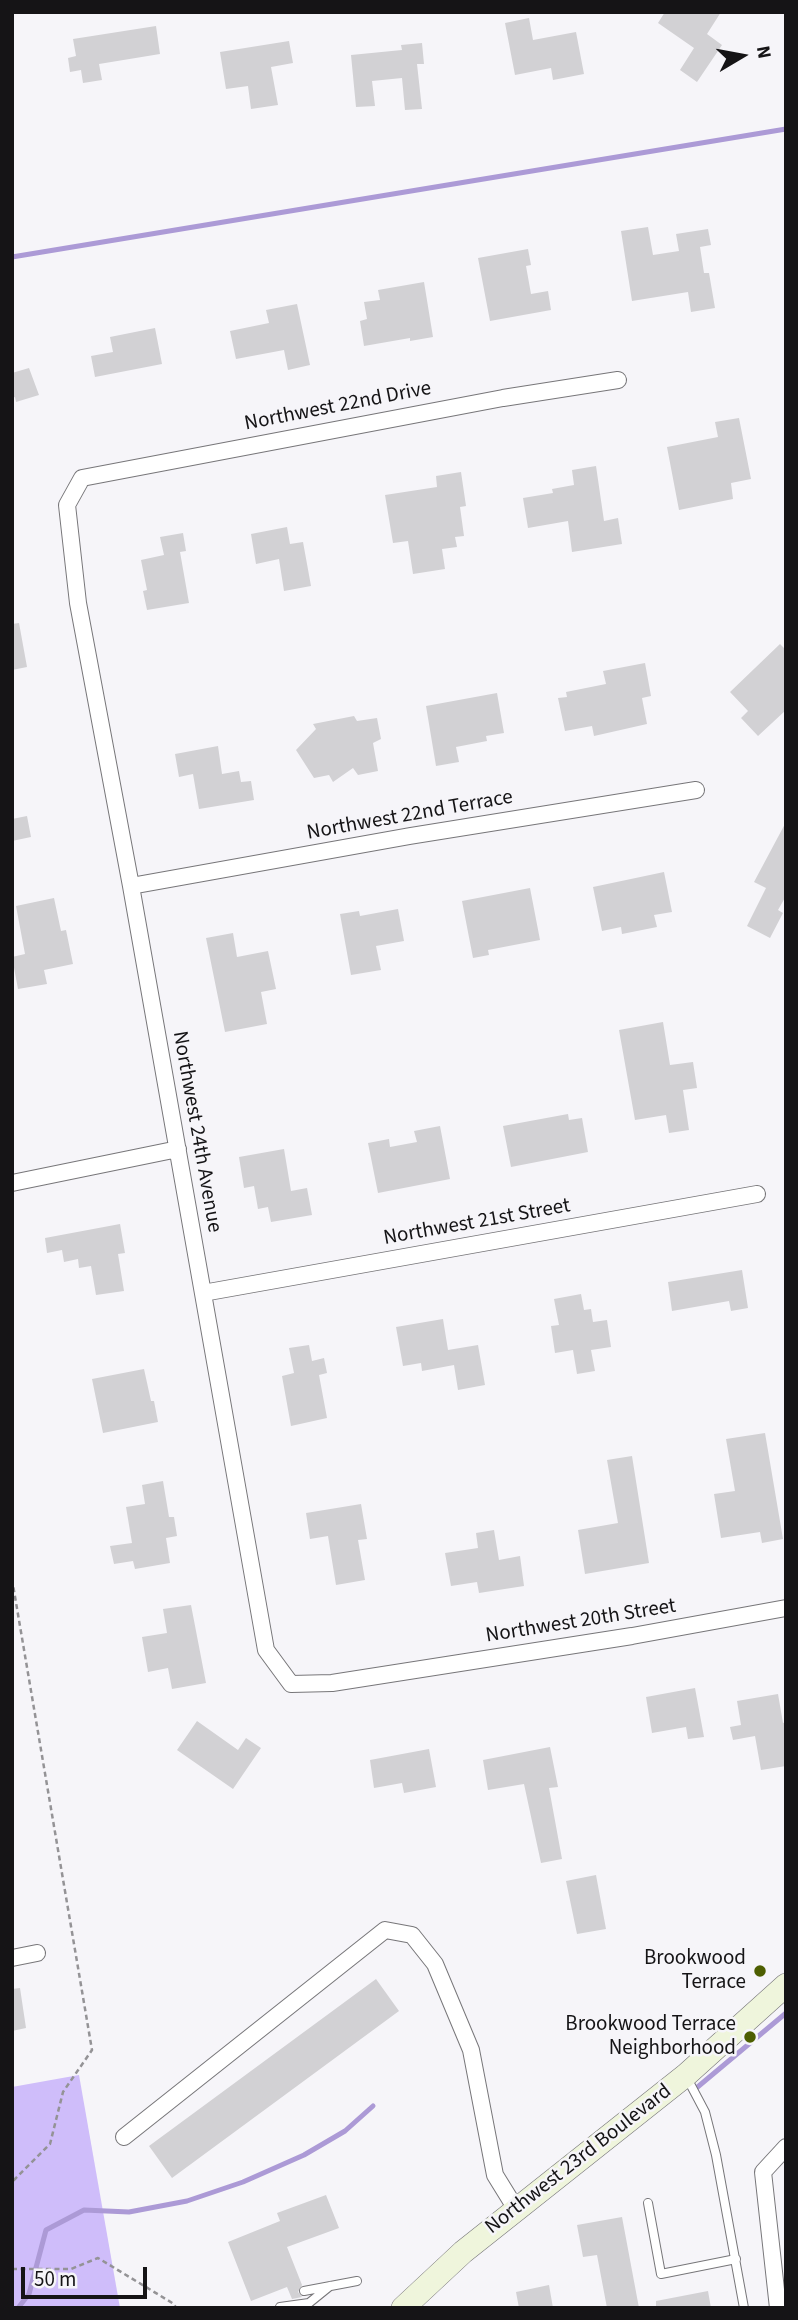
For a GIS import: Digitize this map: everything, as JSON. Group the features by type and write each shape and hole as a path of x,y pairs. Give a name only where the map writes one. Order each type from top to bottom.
{"street":[{"name":"Northwest 22nd Drive","path":"74,492 82,478 114,471 502,398 618,380"},
{"name":"Northwest 24th Avenue","path":"74,492 67,505 78,603 131,886 266,1650 291,1684 331,1683 382,1675"},
{"name":"Northwest 22nd Terrace","path":"131,886 411,836 696,790"},
{"path":"12,1183 178,1149"},
{"name":"Northwest 21st Street","path":"203,1293 757,1194"},
{"name":"Northwest 20th Street","path":"382,1675 632,1636 786,1608"},
{"path":"124,2137 385,1930 412,1935 435,1964 471,2050 495,2175 516,2208"},
{"path":"12,1958 37,1954"},
{"name":"Northwest 23rd Boulevard","path":"403,2308 463,2252 516,2208 686,2076 786,1985"},
{"path":"778,2308 763,2172 786,2147"}],"lane":[{"path":"686,2076 705,2112 716,2155 744,2308"},
{"path":"648,2203 661,2274 736,2259"},
{"path":"304,2291 358,2281"},
{"path":"279,2307 309,2303 330,2286"},
{"path":"279,2307 291,2296"}],"path":[{"path":"12,1579 92,2050 63,2092 50,2144 12,2182"},
{"path":"12,2269 71,2269 98,2258 174,2304 176,2308"}],"shaded area":[{"path":"79,2075 120,2308 12,2308 12,2087"}],"building":[{"path":"665,12 721,12 707,34 722,45 697,82 680,70 694,48 658,23"},
{"path":"529,18 533,40 576,32 584,74 553,80 551,68 515,75 505,23"},
{"path":"156,26 160,54 99,64 102,80 83,83 81,70 70,72 68,58 76,56 73,39"},
{"path":"289,41 293,63 271,67 278,105 251,109 248,86 226,89 220,52"},
{"path":"422,43 424,64 417,64 422,109 405,110 402,78 372,81 375,106 356,107 351,55 402,50 401,45"},
{"path":"648,227 653,255 679,251 676,234 708,229 711,245 700,247 704,273 709,273 715,308 691,312 688,292 632,301 621,231"},
{"path":"528,249 531,265 526,266 531,294 548,291 551,310 490,321 478,258"},
{"path":"424,282 433,337 364,346 360,321 367,319 364,302 380,300 378,290"},
{"path":"297,304 310,365 288,370 284,350 236,359 230,331 269,323 266,310"},
{"path":"155,328 162,364 95,377 91,356 113,352 110,337"},
{"path":"29,368 39,395 16,402 15,397 12,398 12,373"},
{"path":"739,418 751,479 731,483 733,499 679,510 667,447 718,437 715,422"},
{"path":"596,466 604,521 618,518 622,544 572,552 568,521 528,528 523,498 553,493 552,489 574,485 572,470"},
{"path":"461,472 466,506 460,507 464,536 455,537 457,547 442,549 445,569 413,574 408,541 393,543 385,495 437,487 436,476"},
{"path":"287,527 290,544 303,542 311,586 284,591 279,559 256,564 251,534"},
{"path":"183,533 186,551 180,552 189,603 147,610 143,591 147,590 141,560 164,555 160,537"},
{"path":"19,623 27,667 12,670 12,624"},
{"path":"780,644 786,650 786,710 758,736 741,718 748,711 730,692"},
{"path":"645,663 651,696 642,698 647,724 594,736 592,726 565,731 558,698 567,697 566,692 606,684 603,671"},
{"path":"497,693 504,733 486,736 487,741 456,747 459,762 436,766 426,706"},
{"path":"354,716 357,721 377,718 381,739 373,743 378,771 358,775 353,768 333,782 329,775 314,778 296,750 316,729 313,724"},
{"path":"218,746 222,774 239,771 241,782 251,781 254,800 199,809 193,774 179,777 175,754"},
{"path":"27,816 31,837 12,841 12,819"},
{"path":"786,822 786,896 778,910 783,913 770,938 747,926 766,888 754,882"},
{"path":"664,872 672,912 654,915 657,927 622,934 621,927 602,931 593,887"},
{"path":"530,888 540,940 488,950 489,955 473,958 462,901"},
{"path":"54,898 61,931 66,930 73,964 44,970 47,984 18,989 12,957 25,954 16,906"},
{"path":"398,909 404,941 376,946 381,970 351,975 340,914 359,911 360,916"},
{"path":"233,933 237,957 268,951 276,989 261,992 267,1024 225,1032 206,938"},
{"path":"663,1022 670,1065 693,1062 697,1088 683,1090 689,1130 669,1133 666,1115 635,1120 619,1030"},
{"path":"568,1114 569,1120 582,1118 588,1152 511,1167 503,1126"},
{"path":"440,1126 450,1179 378,1193 368,1143 389,1139 390,1147 417,1142 414,1131"},
{"path":"284,1149 291,1191 307,1188 312,1215 271,1222 268,1207 258,1209 254,1186 244,1188 239,1157"},
{"path":"120,1224 125,1253 118,1254 124,1291 96,1295 91,1266 79,1268 78,1259 64,1262 62,1250 47,1253 45,1238"},
{"path":"742,1270 748,1308 731,1311 729,1301 672,1311 668,1282"},
{"path":"581,1294 584,1310 591,1309 593,1322 607,1320 611,1347 591,1350 595,1371 577,1374 573,1350 555,1353 551,1326 559,1325 554,1299"},
{"path":"443,1319 448,1350 478,1345 485,1385 458,1390 454,1365 422,1371 421,1363 403,1366 396,1327"},
{"path":"309,1345 312,1361 324,1358 327,1373 319,1375 327,1418 291,1426 282,1376 294,1373 289,1348"},
{"path":"144,1369 158,1422 103,1433 92,1379"},
{"path":"765,1433 783,1539 762,1543 760,1532 721,1538 714,1494 735,1491 726,1439"},
{"path":"632,1456 649,1563 585,1574 578,1530 618,1523 607,1460"},
{"path":"163,1481 169,1517 174,1517 177,1536 166,1538 170,1563 135,1569 133,1561 114,1564 110,1546 132,1543 126,1507 145,1504 142,1485"},
{"path":"361,1504 367,1539 358,1540 365,1580 336,1585 328,1536 310,1539 306,1513"},
{"path":"494,1530 499,1560 520,1556 524,1586 479,1593 477,1582 451,1586 445,1553 478,1548 476,1533"},
{"path":"191,1605 206,1683 172,1689 168,1668 148,1672 142,1637 167,1633 163,1609"},
{"path":"695,1688 704,1737 688,1739 686,1727 652,1733 646,1697"},
{"path":"778,1694 783,1723 786,1722 786,1766 761,1770 755,1736 733,1740 730,1727 741,1725 737,1701"},
{"path":"197,1721 238,1750 246,1738 261,1748 233,1789 177,1750"},
{"path":"550,1747 558,1787 549,1788 562,1859 541,1863 524,1784 488,1790 483,1760"},
{"path":"429,1749 436,1787 404,1793 402,1783 374,1788 370,1760"},
{"path":"596,1875 606,1929 577,1934 566,1881"},
{"path":"376,1979 399,2011 172,2178 149,2146"},
{"path":"20,1988 26,2028 12,2031 12,1989"},
{"path":"326,2195 339,2228 287,2247 302,2285 298,2292 302,2297 292,2299 287,2287 251,2301 228,2242 280,2221 277,2213"},
{"path":"622,2217 639,2308 607,2308 597,2255 583,2257 577,2225"},
{"path":"549,2285 553,2308 519,2308 516,2292"},
{"path":"708,2291 711,2308 656,2308 656,2301"}],"waterway":[{"path":"12,257 786,129"},
{"path":"694,2090 786,2013"},
{"path":"18,2308 29,2294 46,2230 84,2210 129,2212 187,2201 243,2182 304,2155 345,2131 373,2106"}],"place":[{"name":"Brookwood Terrace","path":"760,1971"},
{"name":"Brookwood Terrace Neighborhood","path":"750,2037"}]}
